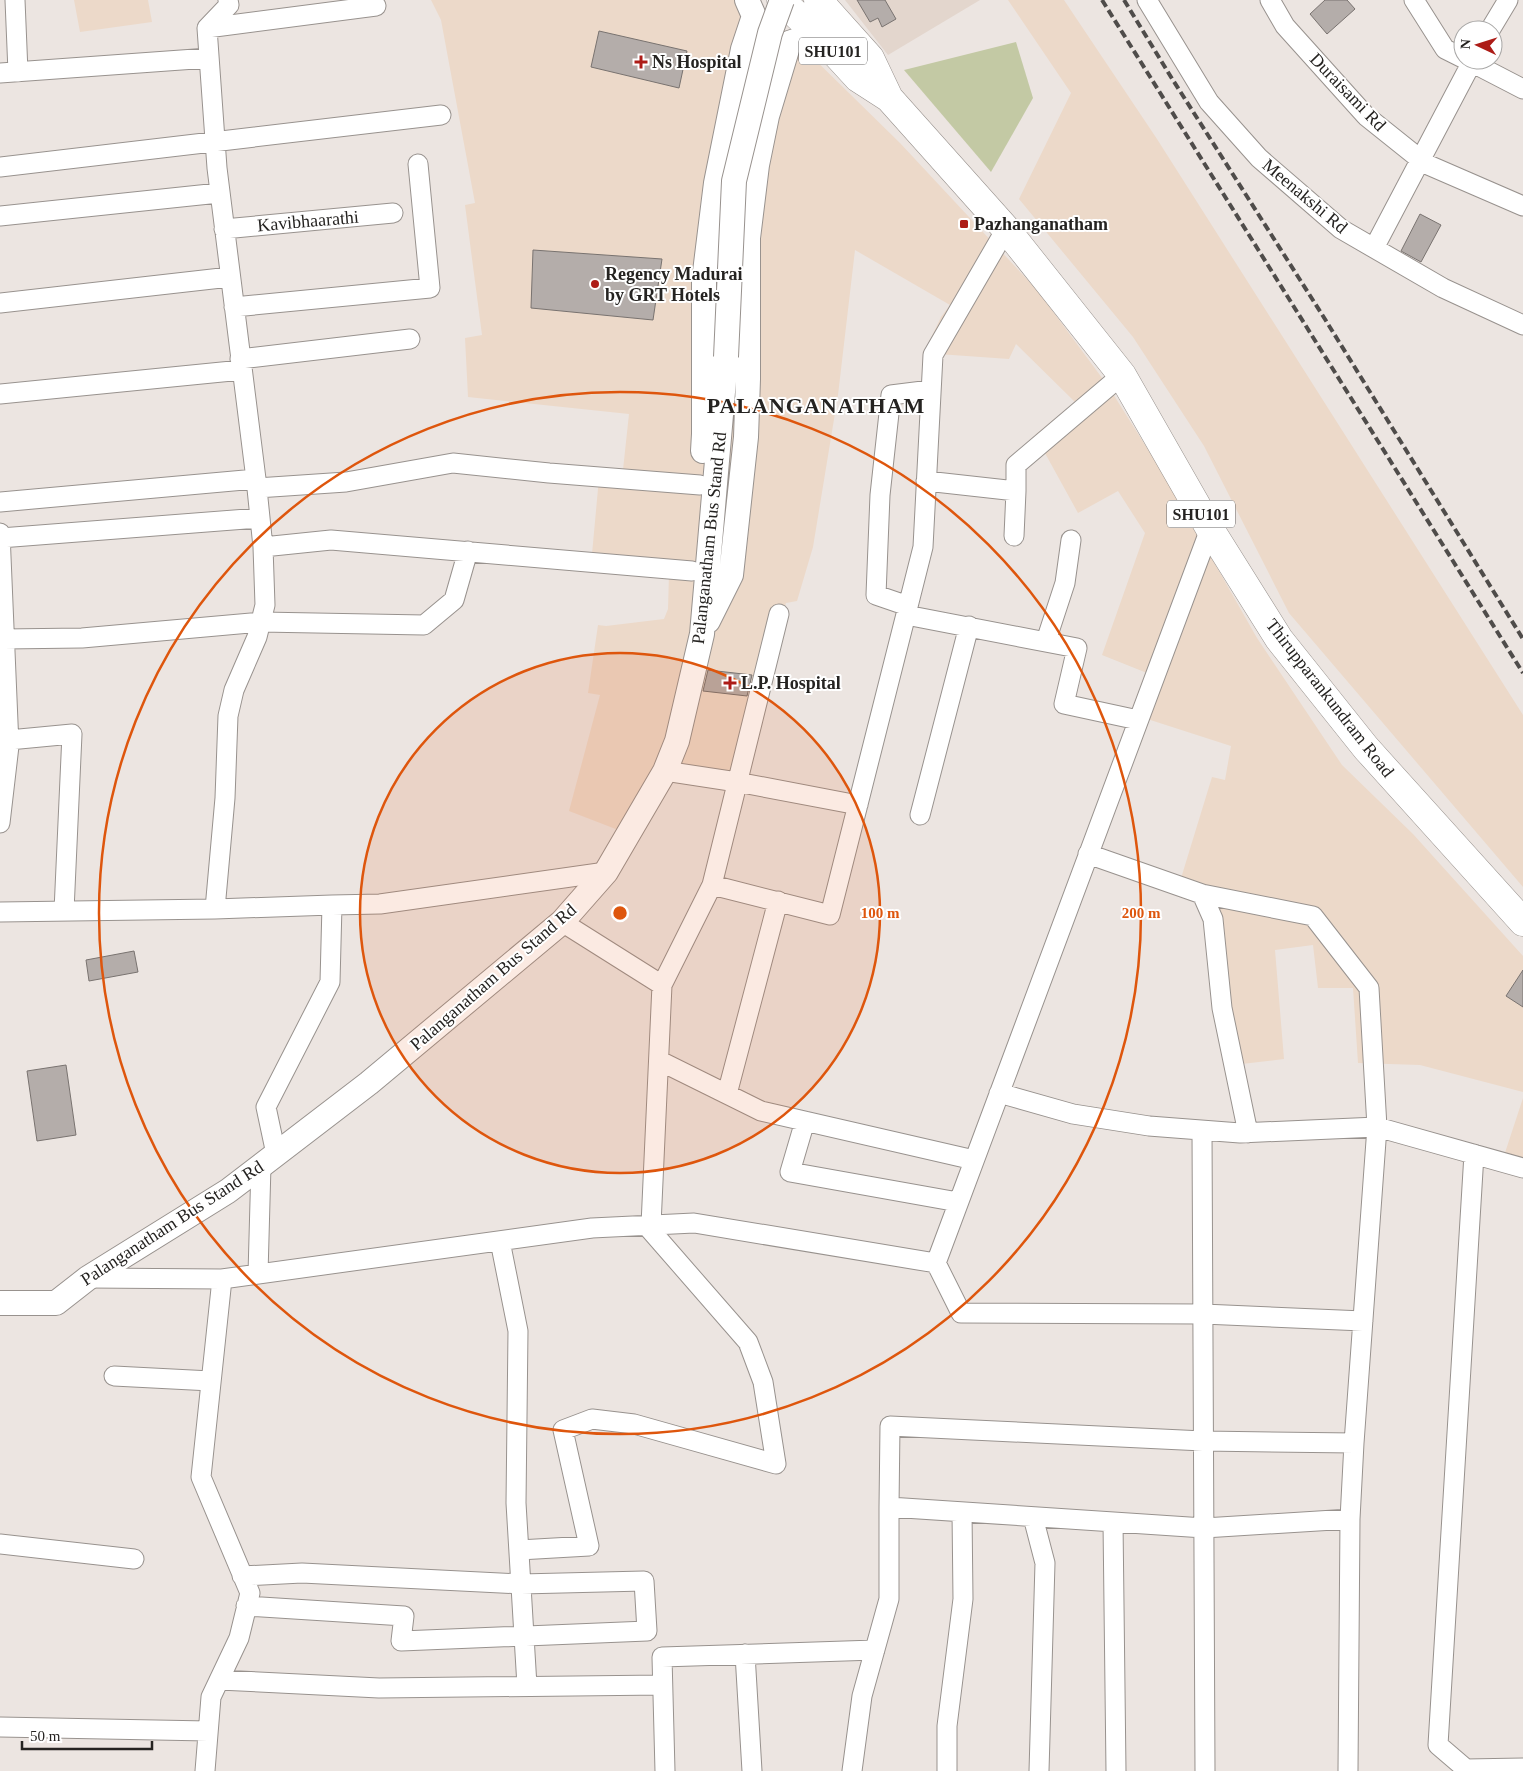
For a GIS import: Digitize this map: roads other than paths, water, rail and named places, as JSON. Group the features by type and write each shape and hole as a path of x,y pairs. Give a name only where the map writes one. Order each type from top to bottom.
{"main road":[{"name":"Thirupparankundram Road","path":"795,3 824,41 858,78 890,98"},
{"name":"Thirupparankundram Road","path":"795,3 870,58 890,98 1006,229 1122,375 1210,529 1279,639 1366,748 1523,922"}],"street":[{"path":"15,0 9,72 209,58"},
{"path":"215,910 225,798 228,716 234,690 257,637 265,605 260,518 220,193 207,28 229,5 228,0"},
{"path":"702,634 692,571 704,434 704,280 716,182 743,49 754,16 747,0"},
{"name":"Meenakshi Rd","path":"1147,0 1209,102 1258,158 1341,229 1443,288 1523,324"},
{"name":"Duraisami Rd","path":"1270,0 1285,26 1366,116 1426,164 1523,206"},
{"path":"1414,0 1445,49 1453,53"},
{"path":"1496,20 1508,0"},
{"path":"702,634 731,575 746,437 748,238 757,164 767,116 789,43 795,3"},
{"name":"Palanganatham Bus Stand Rd","path":"0,1303 56,1303 88,1278 228,1191 369,1083 562,922 606,872 665,771 677,741 702,634 726,357 734,181 770,33 795,3"},
{"path":"207,28 376,6"},
{"path":"789,43 804,38 824,41"},
{"path":"1374,248 1421,160 1463,70"},
{"path":"1487,70 1523,89"},
{"path":"0,167 441,115"},
{"path":"234,307 430,288 418,164"},
{"path":"0,216 220,193"},
{"name":"Kavibhaarathi","path":"224,229 393,213"},
{"path":"712,885 830,915 923,546 933,355 1006,229"},
{"path":"0,303 230,277"},
{"path":"0,394 241,364 410,339"},
{"path":"1014,536 1016,465 1122,375"},
{"path":"931,390 891,396 880,496 876,595 907,610 968,626 1077,648 1064,704 1138,720"},
{"path":"0,502 256,484 346,482 453,463 700,485"},
{"path":"926,481 1016,491"},
{"path":"0,538 260,518"},
{"path":"1210,529 936,1263 961,1313 1203,1314 1363,1321"},
{"path":"0,533 6,745 0,818"},
{"path":"262,547 332,540 692,571"},
{"path":"1046,641 1065,582 1071,540"},
{"path":"4,639 82,638 261,622 424,625 454,600 468,551"},
{"path":"519,1550 589,1546 563,1430 592,1419 634,1424 776,1464 763,1382 748,1342 649,1225 660,1061 662,984 712,885 779,614"},
{"path":"920,815 968,626"},
{"path":"6,745 72,734 64,911"},
{"path":"665,771 737,782 858,805"},
{"path":"1088,854 1202,894 1313,916 1369,988 1377,1127 1350,1519 1348,1771"},
{"path":"0,912 215,910 332,904 380,904 606,872"},
{"path":"1202,894 1213,919 1222,1008 1248,1133"},
{"path":"726,1094 778,901"},
{"path":"258,1274 268,1160 266,1107 330,982 332,904"},
{"path":"562,922 662,984"},
{"path":"660,1061 762,1111 974,1160"},
{"path":"999,1093 1073,1114 1149,1126 1248,1133 1377,1127 1523,1168"},
{"path":"805,1121 790,1172 958,1202"},
{"path":"1202,1130 1205,1771"},
{"path":"1474,1154 1438,1745 1466,1770 1523,1768"},
{"path":"88,1278 222,1279 592,1228 694,1223 936,1263"},
{"path":"500,1241 518,1330 516,1503 527,1686"},
{"path":"205,1771 211,1697 239,1638 250,1593 201,1477 222,1279"},
{"path":"114,1376 211,1382"},
{"path":"852,1771 862,1696 889,1599 890,1426 1204,1441 1354,1443"},
{"path":"889,1507 1204,1528 1350,1519"},
{"path":"947,1771 947,1726 963,1599 962,1512"},
{"path":"1033,1517 1044,1563 1039,1771"},
{"path":"1113,1522 1116,1771"},
{"path":"0,1544 134,1559"},
{"path":"242,1576 302,1573 521,1584 644,1581 646,1632 401,1641 404,1616 246,1606"},
{"path":"664,1771 662,1657 875,1650"},
{"path":"745,1654 752,1771"},
{"path":"219,1680 379,1688 662,1685"},
{"path":"0,1726 208,1731"}],"railway":[{"path":"1102,0 1523,673"},
{"path":"1124,0 1523,639"}],"place":[{"name":"Ns Hospital","path":"641,62"},
{"name":"Pazhanganatham","path":"964,224"},
{"name":"Regency Madurai by GRT Hotels","path":"595,284"},
{"name":"L.P. Hospital","path":"730,683"}],"district":[{"name":"PALANGANATHAM","path":"816,405"}]}
